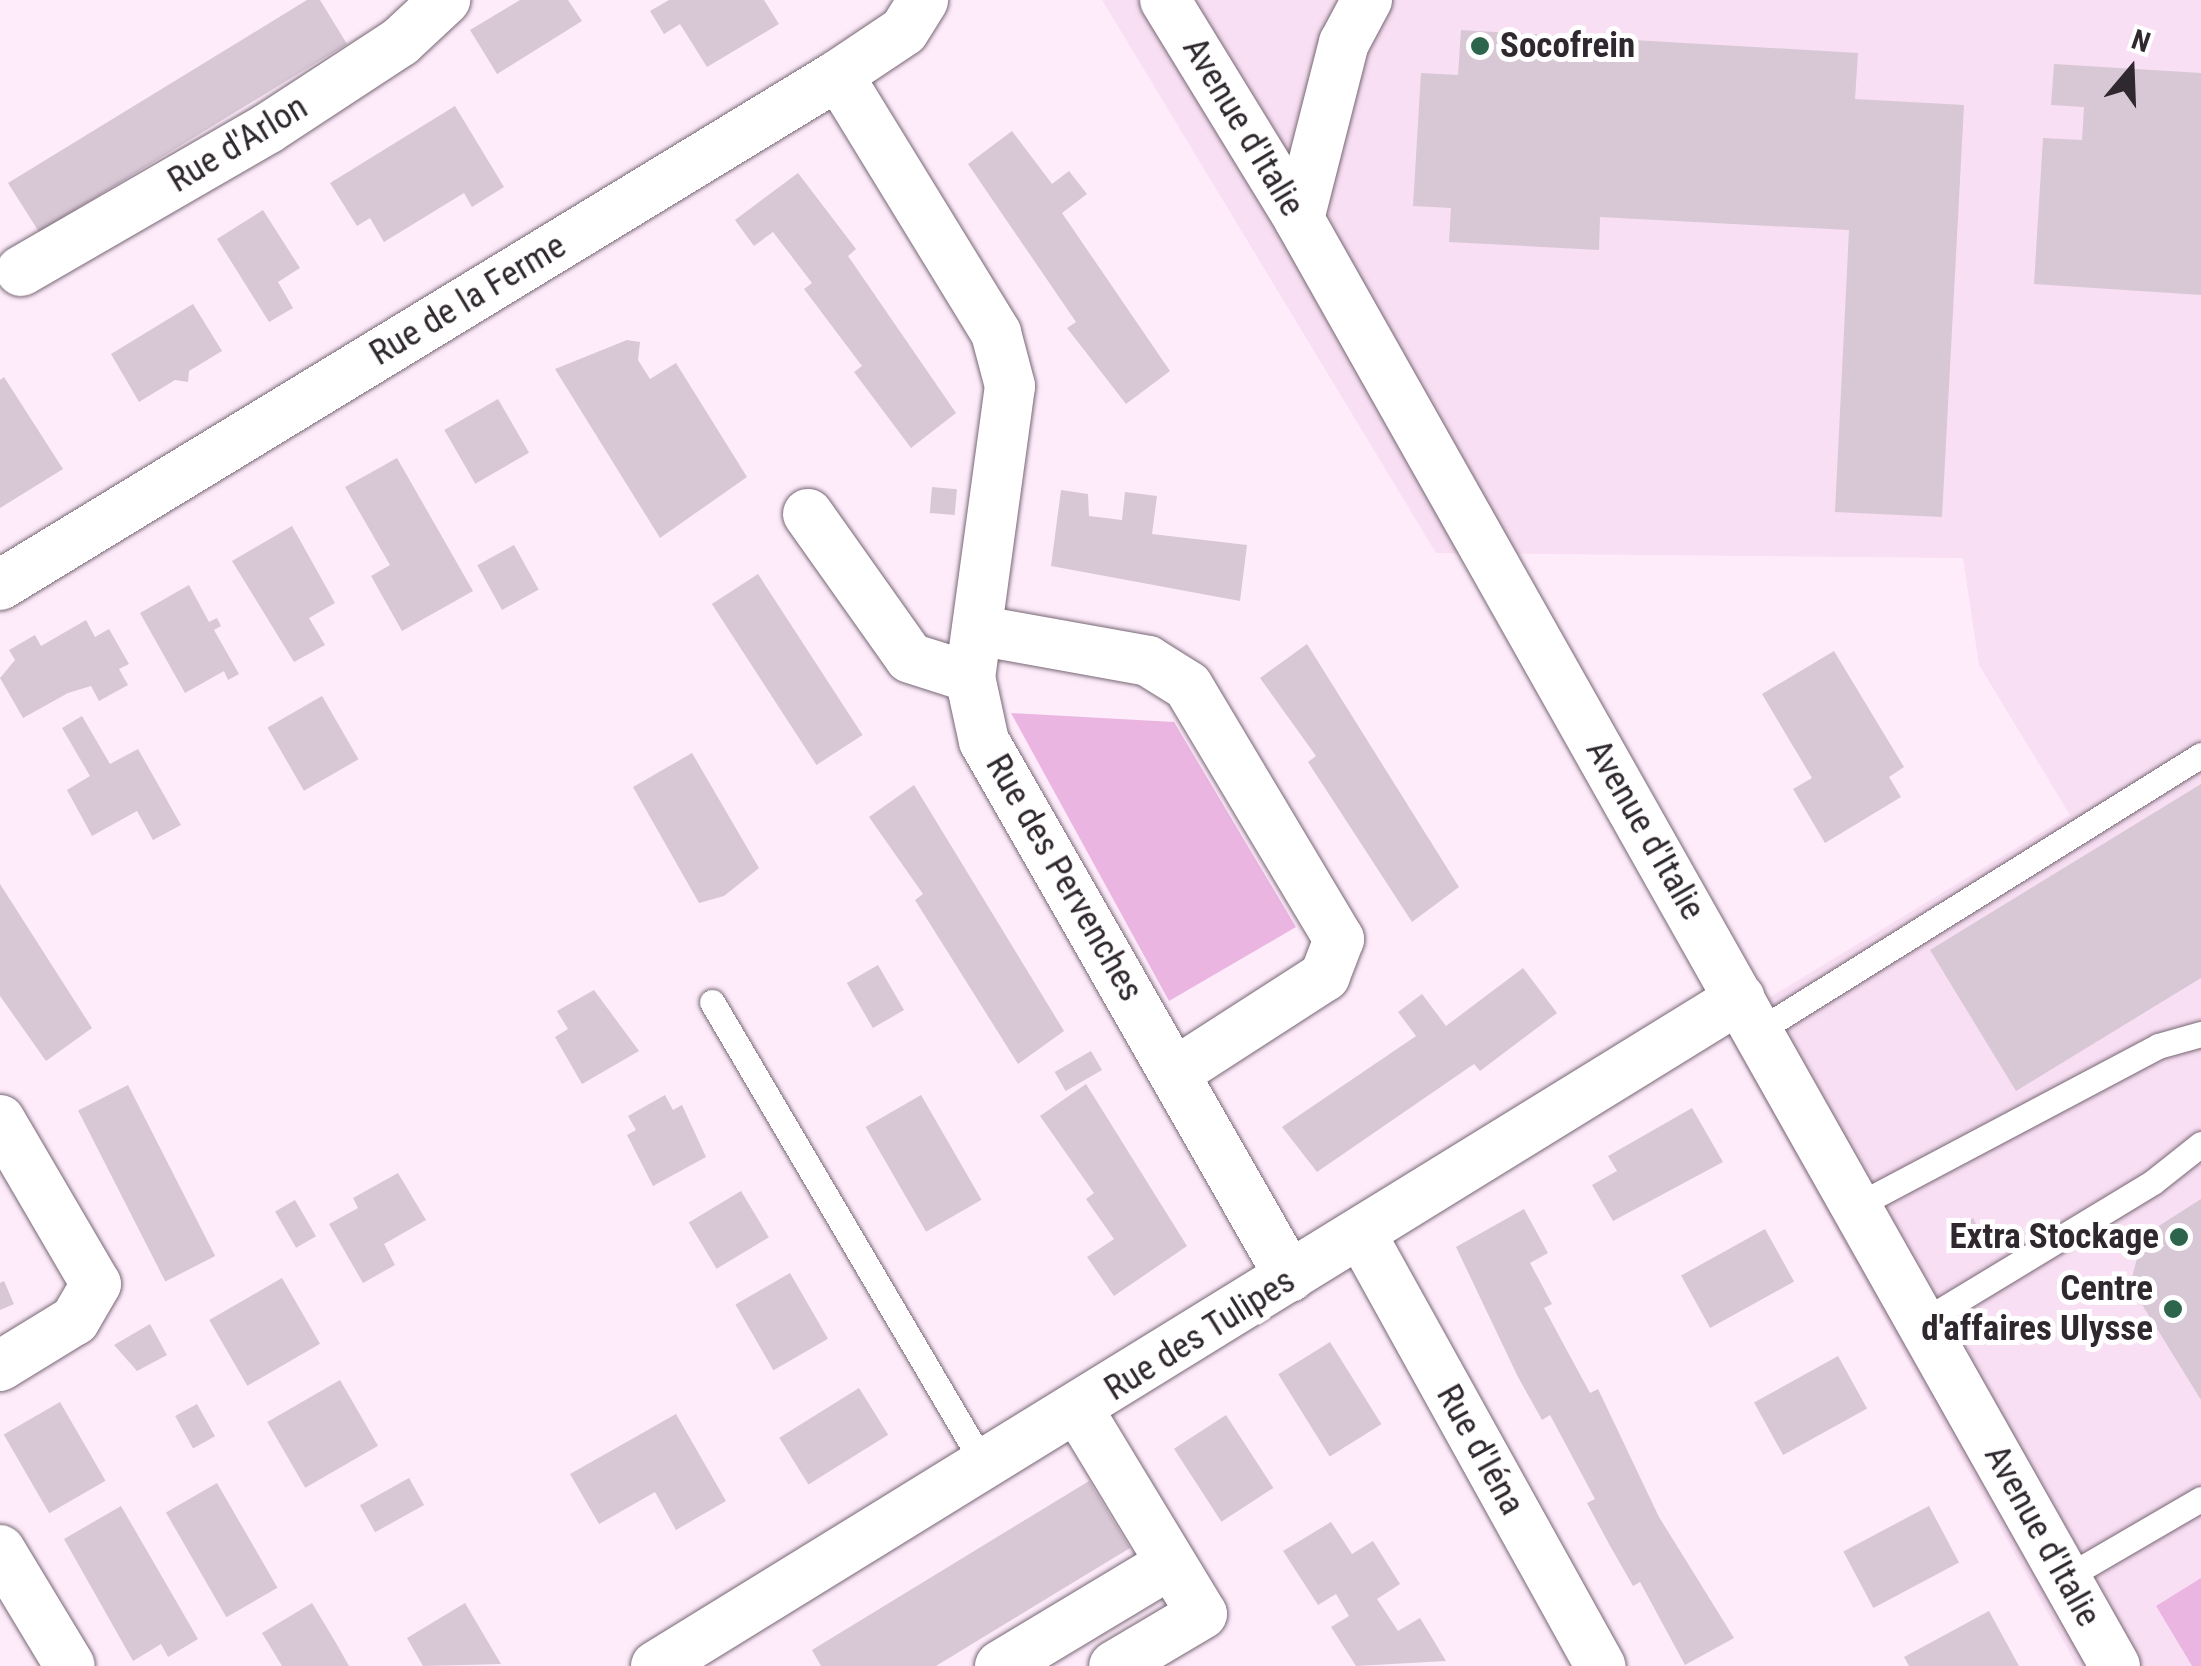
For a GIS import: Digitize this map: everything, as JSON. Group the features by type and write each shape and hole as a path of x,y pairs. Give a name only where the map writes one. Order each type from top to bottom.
{"street":[{"name":"Rue d'Arlon","path":"21,271 268,129 400,42 444,0"},
{"name":"Rue de la Ferme","path":"0,586 838,75 904,31 923,0"},
{"name":"Avenue d'Italie","path":"1166,0 1299,219 2115,1666"},
{"path":"1299,219 1344,42 1366,0"},
{"name":"Rue des Pervenches","path":"838,75 996,333 1010,386 976,654 984,741 1290,1277"},
{"path":"808,514 910,658 976,654 1148,661 1188,686 1339,938 1325,976 1176,1072"},
{"name":"Rue des Tulipes","path":"656,1666 1080,1412 1361,1234 1749,1014"},
{"path":"0,1120 96,1284 75,1320 0,1366"},
{"name":"Rue d'Iéna","path":"1361,1234 1600,1666"},
{"path":"1080,1412 1202,1614 1114,1666"},
{"path":"0,1550 70,1666"},
{"path":"1000,1666 1170,1564"}],"lane":[{"path":"1749,1014 2201,755"},
{"path":"712,1002 986,1468"},
{"path":"1856,1206 2158,1046 2201,1034"},
{"path":"1922,1322 2201,1144"},
{"path":"2066,1578 2201,1499"}],"shaded area":[{"path":"1102,0 2201,0 2201,1578 2156,1606 2192,1666 2077,1666 1723,1026 2070,815 1979,665 1963,558 1436,553"},
{"path":"1011,713 1174,722 1296,927 1169,1001"},
{"path":"2201,1578 2201,1666 2192,1666 2156,1606"}],"building":[{"path":"307,0 320,0 347,44 39,232 8,183"},
{"path":"520,0 568,0 582,21 497,74 470,30"},
{"path":"669,0 764,0 779,24 707,67 680,24 664,34 650,11"},
{"path":"1461,30 1858,53 1855,99 1964,105 1942,517 1835,512 1849,230 1600,217 1599,250 1449,242 1451,208 1413,206 1421,73 1458,75"},
{"path":"2054,64 2201,73 2201,295 2034,284 2043,138 2082,140 2084,107 2051,105"},
{"path":"455,106 504,187 472,207 464,193 384,242 370,218 357,226 330,183"},
{"path":"1012,131 1052,184 1069,171 1087,194 1062,213 1170,371 1126,404 1067,328 1076,322 968,164"},
{"path":"798,173 856,249 848,256 956,413 911,448 854,372 862,366 804,289 812,283 773,232 754,246 735,220"},
{"path":"263,210 300,268 278,282 293,308 269,322 217,239"},
{"path":"193,304 222,351 189,371 188,382 175,380 139,402 111,354"},
{"path":"627,340 640,342 638,360 650,379 676,363 747,477 660,538 555,369"},
{"path":"4,377 63,469 0,508 0,380"},
{"path":"498,399 529,453 475,484 444,430"},
{"path":"397,458 473,591 402,631 371,576 390,565 345,487"},
{"path":"932,487 957,489 955,515 930,513"},
{"path":"1061,490 1088,494 1089,516 1122,520 1125,492 1157,496 1152,534 1247,545 1240,601 1051,566"},
{"path":"292,526 335,603 309,618 325,645 294,662 232,561"},
{"path":"514,545 539,590 502,610 477,565"},
{"path":"758,574 863,735 816,765 712,604"},
{"path":"189,585 209,622 217,618 221,626 214,630 239,674 228,680 224,671 185,693 140,613"},
{"path":"86,620 95,637 109,629 129,664 119,669 128,685 99,701 91,686 68,693 23,718 0,678 15,660 9,650 35,635 41,646"},
{"path":"1307,644 1459,887 1412,922 1308,762 1316,756 1260,678"},
{"path":"1834,651 1904,767 1889,777 1901,797 1825,843 1793,789 1812,778 1762,694"},
{"path":"322,696 359,759 304,791 267,728"},
{"path":"82,716 110,764 138,749 181,825 153,840 137,811 92,836 67,790 90,776 62,728"},
{"path":"692,753 759,868 724,896 699,903 633,787"},
{"path":"2201,784 2201,978 2016,1091 1930,950"},
{"path":"914,785 1064,1031 1018,1064 915,900 923,894 869,817"},
{"path":"0,884 92,1028 46,1061 0,996"},
{"path":"878,965 904,1010 873,1028 847,983"},
{"path":"1523,968 1557,1013 1480,1071 1474,1064 1317,1172 1282,1127 1416,1036 1398,1012 1422,994 1446,1026"},
{"path":"594,990 639,1051 582,1084 555,1037 568,1029 557,1011"},
{"path":"1091,1051 1102,1070 1066,1091 1055,1072"},
{"path":"1086,1084 1187,1246 1114,1296 1087,1257 1114,1239 1086,1199 1094,1193 1040,1116"},
{"path":"128,1085 215,1256 165,1281 78,1110"},
{"path":"665,1095 673,1110 682,1105 706,1157 653,1186 627,1135 636,1130 628,1116"},
{"path":"921,1095 982,1200 926,1232 866,1127"},
{"path":"1692,1108 1723,1162 1613,1221 1592,1185 1617,1171 1608,1156"},
{"path":"398,1173 426,1220 384,1244 395,1265 363,1283 329,1224 358,1208 353,1198"},
{"path":"741,1191 769,1237 717,1269 689,1222"},
{"name":"Centre d'affaires Ulysse","path":"2201,1199 2201,1400 2130,1285 2143,1236"},
{"path":"295,1200 316,1236 296,1248 275,1212"},
{"path":"1524,1209 1548,1253 1530,1263 1552,1304 1544,1308 1590,1393 1598,1389 1659,1517 1734,1638 1685,1665 1640,1582 1633,1586 1609,1544 1587,1503 1595,1499 1550,1415 1542,1420 1518,1377 1456,1247"},
{"path":"1973,1218 1980,1231 1963,1240 1956,1227"},
{"path":"1765,1229 1794,1281 1710,1328 1681,1276"},
{"path":"790,1273 828,1339 773,1370 735,1304"},
{"path":"282,1278 320,1344 247,1386 209,1320"},
{"path":"4,1281 14,1304 0,1310 0,1283"},
{"path":"150,1324 167,1355 137,1371 114,1345"},
{"path":"1330,1342 1381,1424 1330,1457 1278,1374"},
{"path":"1838,1356 1867,1408 1783,1455 1754,1403"},
{"path":"340,1380 378,1446 305,1488 267,1422"},
{"path":"859,1388 888,1435 808,1484 779,1438"},
{"path":"60,1402 106,1481 49,1513 4,1434"},
{"path":"197,1404 215,1436 193,1448 175,1416"},
{"path":"676,1414 726,1501 676,1530 655,1492 599,1524 570,1474"},
{"path":"1226,1415 1273,1488 1221,1522 1174,1449"},
{"path":"409,1478 424,1505 375,1532 360,1505"},
{"path":"1089,1481 1130,1548 936,1666 821,1666 812,1650"},
{"path":"217,1483 278,1588 226,1617 166,1512"},
{"path":"121,1506 198,1639 168,1657 161,1644 133,1661 64,1539"},
{"path":"1929,1506 1959,1563 1873,1608 1843,1552"},
{"path":"1331,1522 1352,1554 1373,1541 1400,1584 1377,1599 1398,1631 1420,1618 1446,1661 1356,1666 1331,1627 1349,1616 1336,1594 1318,1605 1283,1551"},
{"path":"312,1603 349,1666 282,1666 262,1633"},
{"path":"465,1603 501,1664 423,1666 407,1638"},
{"path":"1989,1611 2019,1666 1909,1666 1904,1657"}],"place":[{"name":"Socofrein","path":"1480,46"},
{"name":"Extra Stockage","path":"2179,1237"},
{"name":"Centre d'affaires Ulysse","path":"2173,1309"}]}
